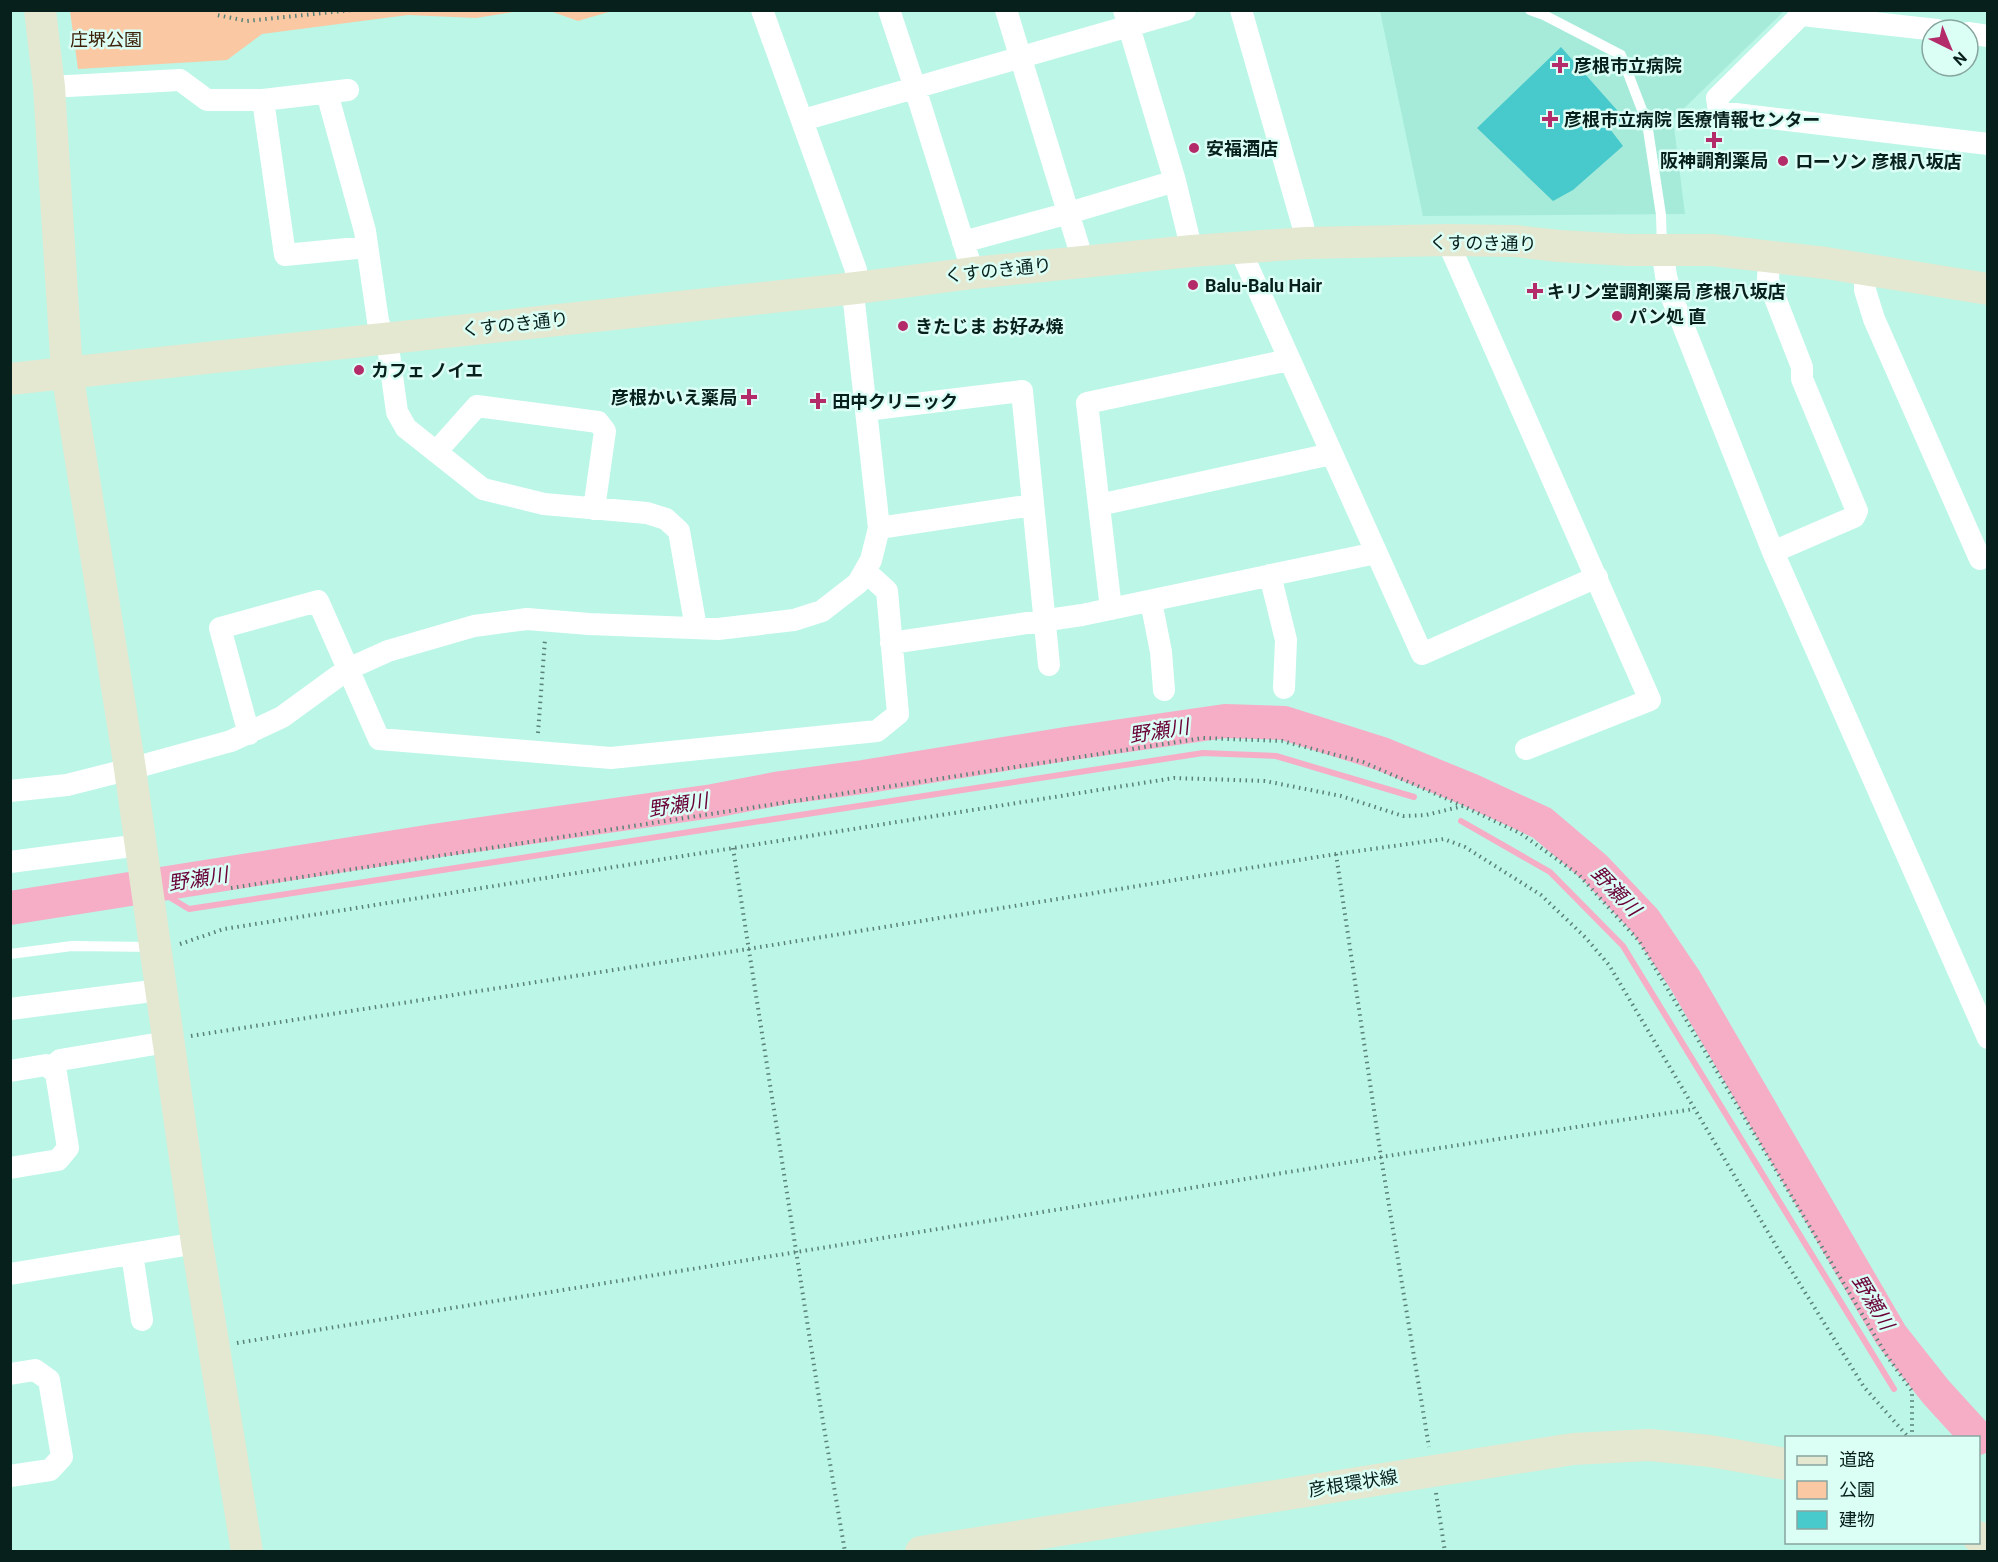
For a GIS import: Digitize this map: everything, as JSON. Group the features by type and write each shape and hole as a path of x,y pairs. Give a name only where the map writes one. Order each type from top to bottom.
{"street":[{"path":"40,10 49,87 67,372 130,769 197,1243 247,1551"},
{"path":"10,791 67,785 231,741 282,717 348,669 388,651 474,626 527,619 718,629 794,620 822,610 858,583 871,560 879,528 854,302 856,270 762,10"},
{"path":"888,10 973,273"},
{"path":"1006,10 1083,261"},
{"path":"803,120 1021,57 1126,19 1185,10"},
{"path":"1241,10 1306,243"},
{"path":"1920,28 1804,13 1717,98 1719,112 1988,144"},
{"path":"1126,19 1175,181 1192,251"},
{"path":"49,87 180,80 207,100 263,100 338,91 365,231 378,321 389,354 397,412 406,428 483,489 544,504 647,513 666,519 679,531 696,628"},
{"path":"263,100 285,255 367,247"},
{"path":"963,242 1175,181"},
{"path":"1447,240 1650,700 1526,749"},
{"name":"くすのき通り","path":"10,379 856,288 1083,261 1306,243 1515,241 1628,250 1712,250 1826,262 1864,270 1987,285"},
{"path":"1239,247 1422,654 1597,577"},
{"path":"1662,249 1671,295 1773,552 1988,1038"},
{"path":"1769,256 1768,280 1802,367 1802,379 1857,511 1854,517 1773,552"},
{"path":"1864,270 1865,290 1874,319 1980,559"},
{"path":"1111,609 1088,403 1289,360"},
{"path":"866,410 1022,391 1049,665"},
{"path":"436,452 477,406 598,422 606,431 594,508"},
{"path":"1099,506 1332,454"},
{"path":"879,528 1033,505"},
{"path":"891,643 1111,609 1376,553"},
{"path":"249,734 220,628 318,601 379,739 611,758 877,730 898,714 887,591 865,571"},
{"path":"1270,575 1286,640 1284,688"},
{"path":"1151,601 1161,652 1164,690"},
{"path":"10,862 141,854"},
{"path":"10,1010 160,990"},
{"path":"51,1069 60,1060 167,1042"},
{"path":"10,1071 46,1065 56,1073 68,1148 58,1161 10,1168"},
{"path":"10,1274 197,1243"},
{"path":"132,1254 142,1320"},
{"path":"10,1374 35,1370 49,1380 62,1457 50,1470 10,1476"},
{"name":"彦根環状線","path":"921,1551 1573,1449 1648,1445 1710,1451 1785,1464"}],"lane":[{"path":"1530,10 1621,55 1647,123 1661,215 1662,249"},
{"path":"10,954 72,946 154,943"}],"path":[{"path":"216,10 218,15 246,21 352,10"},
{"path":"537,752 547,620"},
{"path":"231,888 1203,738 1282,741 1363,762 1520,833 1579,875 1639,941 1887,1356 1912,1391 1910,1436"},
{"path":"154,943 179,944 224,929 1174,778 1265,781 1341,796 1403,816 1425,815 1463,806"},
{"path":"167,1042 183,1037 1336,854 1444,839 1465,847 1541,895 1585,937 1609,965 1778,1249 1864,1387 1909,1436"},
{"path":"733,848 845,1551"},
{"path":"1336,854 1381,1157 1445,1551"},
{"path":"214,1347 1381,1157 1694,1109"}],"shaded area":[{"name":"彦根市立病院","path":"1380,11 1784,11 1673,119 1685,214 1423,216"}],"green space":[{"name":"庄堺公園","path":"70,10 519,11 476,18 408,15 262,34 227,60 78,69"},
{"path":"550,11 612,11 578,21"}],"building":[{"path":"1561,47 1624,118 1610,129 1623,146 1573,190 1553,201 1477,128"}],"waterway":[{"name":"野瀬川","path":"10,908 433,841 713,801 781,788 1066,744 1225,721 1284,723 1382,754 1542,823 1595,868 1645,921 1685,980 1891,1335 1936,1392 1976,1436"},
{"path":"156,889 189,909 1203,753 1276,756 1414,797"},
{"path":"1461,821 1550,872 1623,946 1894,1389"}],"place":[{"name":"彦根市立病院","path":"1560,65"},
{"name":"彦根市立病院 医療情報センター","path":"1550,119"},
{"name":"阪神調剤薬局","path":"1714,140"},
{"name":"安福酒店","path":"1194,148"},
{"name":"ローソン 彦根八坂店","path":"1783,161"},
{"name":"Balu-Balu Hair","path":"1193,285"},
{"name":"キリン堂調剤薬局 彦根八坂店","path":"1535,291"},
{"name":"パン処 直","path":"1617,316"},
{"name":"きたじま お好み焼","path":"903,326"},
{"name":"カフェ ノイエ","path":"359,370"},
{"name":"彦根かいえ薬局","path":"749,397"},
{"name":"田中クリニック","path":"818,401"}]}
